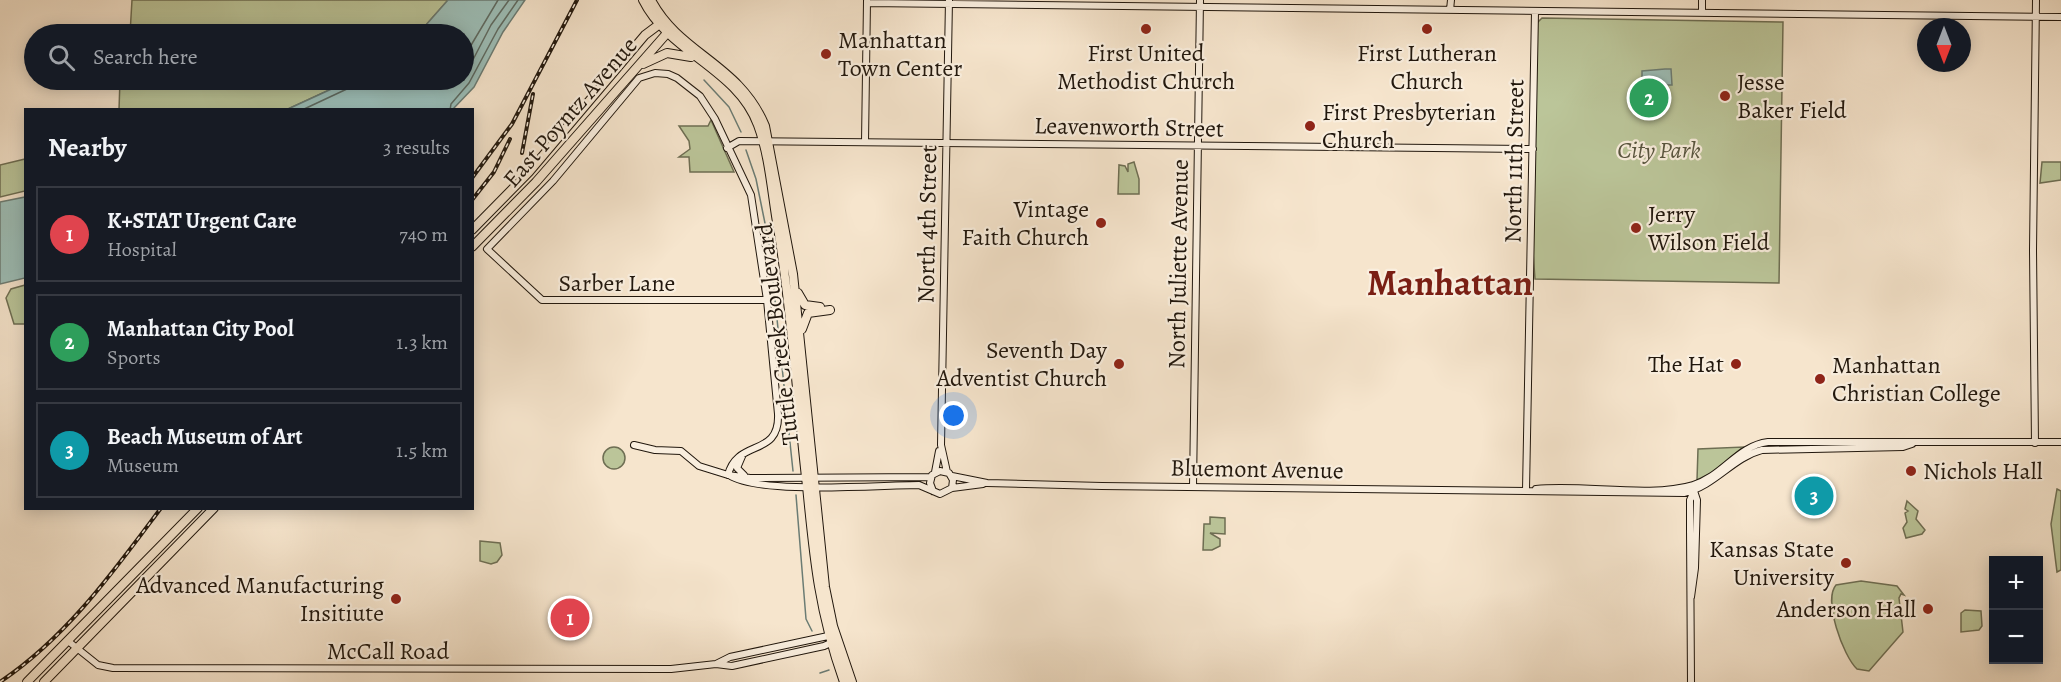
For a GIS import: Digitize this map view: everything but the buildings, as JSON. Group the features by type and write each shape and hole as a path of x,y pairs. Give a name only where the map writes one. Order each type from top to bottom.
{"highway":[{"path":"643,0 648,9 662,23"},
{"path":"651,0 662,23"},
{"path":"645,34 650,22 648,9"},
{"name":"Tuttle Creek Boulevard","path":"662,23 703,62 734,86 746,101 766,142 785,274 810,482"},
{"name":"East Poyntz Avenue","path":"474,229 529,172 645,34 662,23"},
{"name":"Tuttle Creek Boulevard","path":"669,31 725,70 748,93 758,109 793,274 804,376 817,585 844,682"},
{"name":"East Poyntz Avenue","path":"474,245 536,182 669,31"},
{"path":"634,69 648,59 667,53 685,54 703,62"},
{"path":"793,274 802,302 808,306 830,310 808,313 804,319 804,376"},
{"path":"27,682 196,510"},
{"path":"44,682 212,510"},
{"name":"Tuttle Creek Boulevard","path":"832,640 852,682"}],"street":[{"path":"1450,10 1451,0"},
{"path":"1702,0 1702,13"},
{"path":"2035,443 2033,250 2036,0"},
{"path":"865,142 867,2 1200,4 1535,12 2061,17"},
{"name":"North 4th Street","path":"933,475 941,445 949,2"},
{"name":"North Juliette Avenue","path":"1193,486 1200,4"},
{"name":"North 11th Street","path":"1526,490 1535,12"},
{"name":"Sarber Lane","path":"727,148 707,105 694,90 668,74 647,74 639,78 553,181 487,249 542,300 767,300"},
{"name":"Leavenworth Street","path":"727,148 739,141 1533,149"},
{"path":"727,148 752,195 767,300 778,421 777,430 768,443 735,458 728,475"},
{"path":"1691,682 1690,500 1694,488 1708,485 1749,455 1762,450 1903,447 1912,444 2061,442"},
{"path":"634,445 655,450 681,451 699,466 746,483 810,482 933,475 933,490 920,485 810,482 728,475"},
{"name":"North 4th Street","path":"941,445 952,488"},
{"path":"745,452 737,468 750,478"},
{"name":"Bluemont Avenue","path":"933,475 949,474 987,483"},
{"name":"Bluemont Avenue","path":"933,490 944,494 952,488 987,483 1526,490 1642,494 1694,488"},
{"name":"McCall Road","path":"716,664 730,657 792,644 832,640"},
{"name":"McCall Road","path":"68,641 98,665 113,668 671,669 716,664 732,666 832,640"},
{"path":"771,657 792,644"},
{"path":"754,662 757,656 773,649"}],"green space":[{"path":"132,0 448,0 427,24 131,24"},
{"name":"City Park","path":"1542,18 1783,22 1779,283 1535,279 1533,252 1537,23"},
{"path":"120,90 329,90 290,108 119,108"},
{"path":"711,120 734,172 690,172 689,157 679,157 690,149 689,141 679,126 708,126"},
{"path":"24,159 24,191 0,197 0,165"},
{"path":"1134,162 1139,179 1139,194 1118,194 1119,165 1125,166 1128,172 1128,164"},
{"path":"2042,162 2061,162 2061,180 2040,183"},
{"path":"24,285 24,324 14,324 6,298 11,289"},
{"path":"614,447 622,450 625,458 622,466 614,469 606,466 603,458 606,450"},
{"path":"1743,447 1713,472 1697,480 1698,449"},
{"path":"2057,489 2061,491 2061,570 2057,572 2051,524"},
{"path":"1907,501 1918,511 1916,519 1925,530 1922,534 1906,538 1903,528 1907,522 1905,513 1908,511 1905,509"},
{"path":"1210,517 1225,518 1225,534 1210,533 1220,539 1220,546 1212,550 1203,550 1204,524 1210,524"},
{"path":"480,541 500,543 502,555 497,562 491,564 480,561"},
{"path":"1861,581 1897,586 1904,595 1901,594 1899,598 1903,632 1869,671 1857,669 1852,662 1841,641 1833,615 1833,592 1836,585"},
{"path":"1965,610 1981,611 1982,626 1979,630 1961,632 1961,613"}],"water":[{"path":"448,0 525,0 503,32 474,87 474,24 427,24"},
{"path":"1671,69 1672,85 1642,85 1642,71"},
{"path":"329,90 471,90 454,108 290,108"},
{"path":"24,197 24,278 0,284 0,202"}],"waterway":[{"path":"704,80 729,107 741,132"},
{"path":"746,150 756,179 769,243 793,471"},
{"path":"796,495 806,619 812,631"},
{"path":"820,673 829,670"}],"railway":[{"path":"474,175 512,124 577,0"},
{"path":"522,153 533,94"},
{"path":"474,197 494,172 510,139"},
{"path":"0,682 47,645 68,624 107,579 159,510"}],"place":[{"name":"First United Methodist Church","path":"1146,29"},
{"name":"First Lutheran Church","path":"1427,29"},
{"name":"Manhattan Town Center","path":"826,54"},
{"name":"Jesse Baker Field","path":"1725,96"},
{"name":"Manhattan City Pool","path":"1649,98"},
{"name":"First Presbyterian Church","path":"1310,126"},
{"name":"Vintage Faith Church","path":"1101,223"},
{"name":"Jerry Wilson Field","path":"1636,228"},
{"name":"Seventh Day Adventist Church","path":"1119,364"},
{"name":"The Hat","path":"1736,364"},
{"name":"Manhattan Christian College","path":"1820,379"},
{"name":"Nichols Hall","path":"1911,471"},
{"name":"Beach Museum of Art","path":"1814,496"},
{"name":"Kansas State University","path":"1846,563"},
{"name":"Advanced Manufacturing Insitiute","path":"396,599"},
{"name":"Anderson Hall","path":"1928,609"},
{"name":"K+STAT Urgent Care","path":"570,618"}],"district":[{"name":"Manhattan","path":"1450,282"}]}
